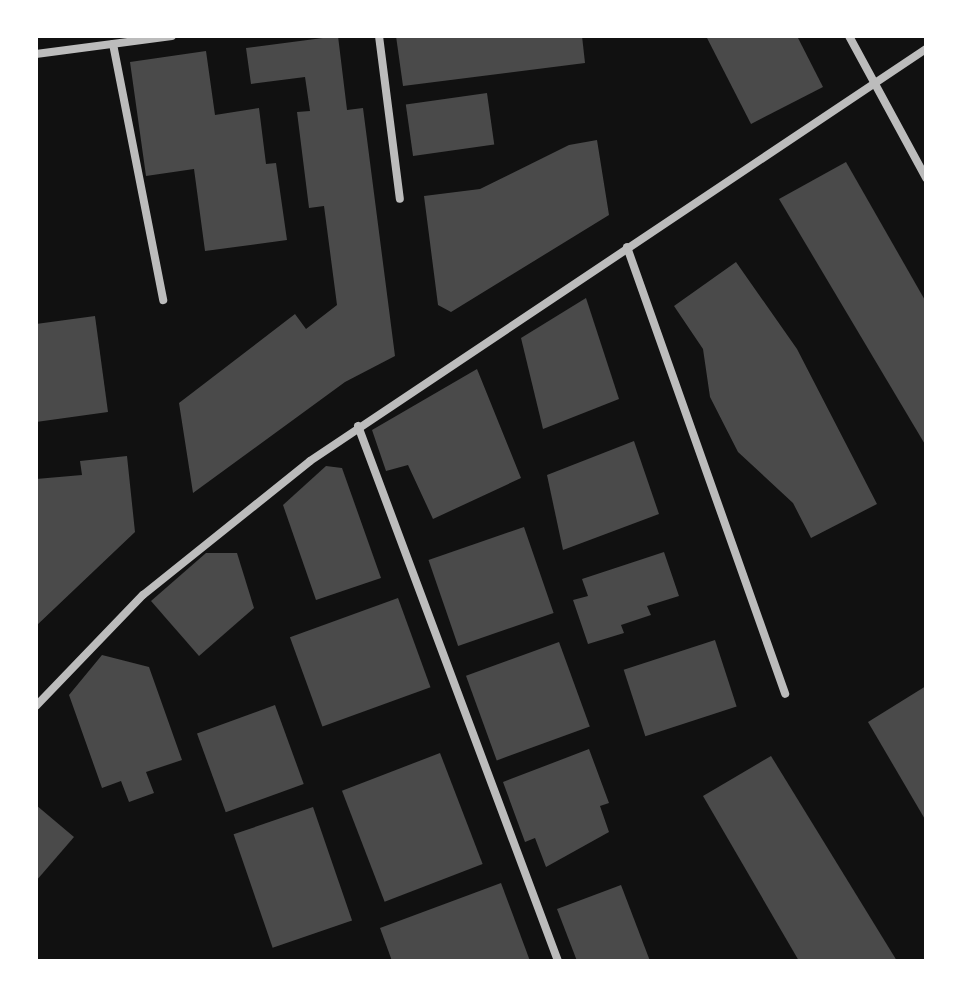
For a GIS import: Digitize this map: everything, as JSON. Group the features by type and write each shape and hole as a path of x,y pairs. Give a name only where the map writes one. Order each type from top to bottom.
{"street":[{"path":"36,54 172,36"},
{"path":"379,36 400,199"},
{"path":"849,36 926,178"},
{"path":"113,44 163,300"},
{"path":"36,706 143,595 358,426 926,49"},
{"path":"627,247 785,694"},
{"path":"358,426 558,961"}],"building":[{"path":"338,36 347,110 363,108 395,356 345,382 193,493 179,403 295,314 306,329 337,305 324,206 309,208 297,112 310,111 305,77 251,84 246,48"},
{"path":"396,36 582,36 585,63 403,86"},
{"path":"706,36 797,36 823,87 751,124"},
{"path":"206,51 215,115 259,108 266,164 276,163 287,240 205,251 194,169 146,176 130,62"},
{"path":"487,93 494,144 413,156 406,104"},
{"path":"597,140 609,215 451,312 438,305 424,196 480,189 569,145"},
{"path":"846,162 926,302 926,446 779,199"},
{"path":"736,262 797,349 877,504 811,538 793,503 738,452 710,397 703,349 674,306"},
{"path":"586,298 619,399 543,429 521,338"},
{"path":"95,316 108,412 36,422 36,324"},
{"path":"477,369 521,478 433,519 408,465 386,471 372,430"},
{"path":"634,441 659,514 563,550 547,475"},
{"path":"127,456 135,532 36,626 36,479 82,475 80,461"},
{"path":"326,466 342,468 381,578 316,600 283,505"},
{"path":"524,527 554,613 458,646 429,560"},
{"path":"664,552 679,596 647,606 651,615 621,625 624,633 588,644 573,600 588,596 582,579"},
{"path":"206,553 237,553 254,608 199,656 151,601"},
{"path":"398,598 430,687 322,727 290,637"},
{"path":"715,640 737,707 645,736 624,670"},
{"path":"559,642 590,727 497,760 466,676"},
{"path":"102,655 149,667 182,760 146,772 154,793 129,802 121,781 102,788 69,695"},
{"path":"926,686 926,821 868,722"},
{"path":"275,705 304,784 226,812 197,733"},
{"path":"589,749 609,803 600,806 609,832 546,867 535,838 525,842 503,782"},
{"path":"440,753 483,864 385,902 342,791"},
{"path":"771,756 897,961 799,961 703,796"},
{"path":"36,805 74,837 36,881"},
{"path":"313,807 352,920 273,948 234,834"},
{"path":"501,883 530,961 392,961 380,928"},
{"path":"621,885 650,961 577,961 557,909"}]}
